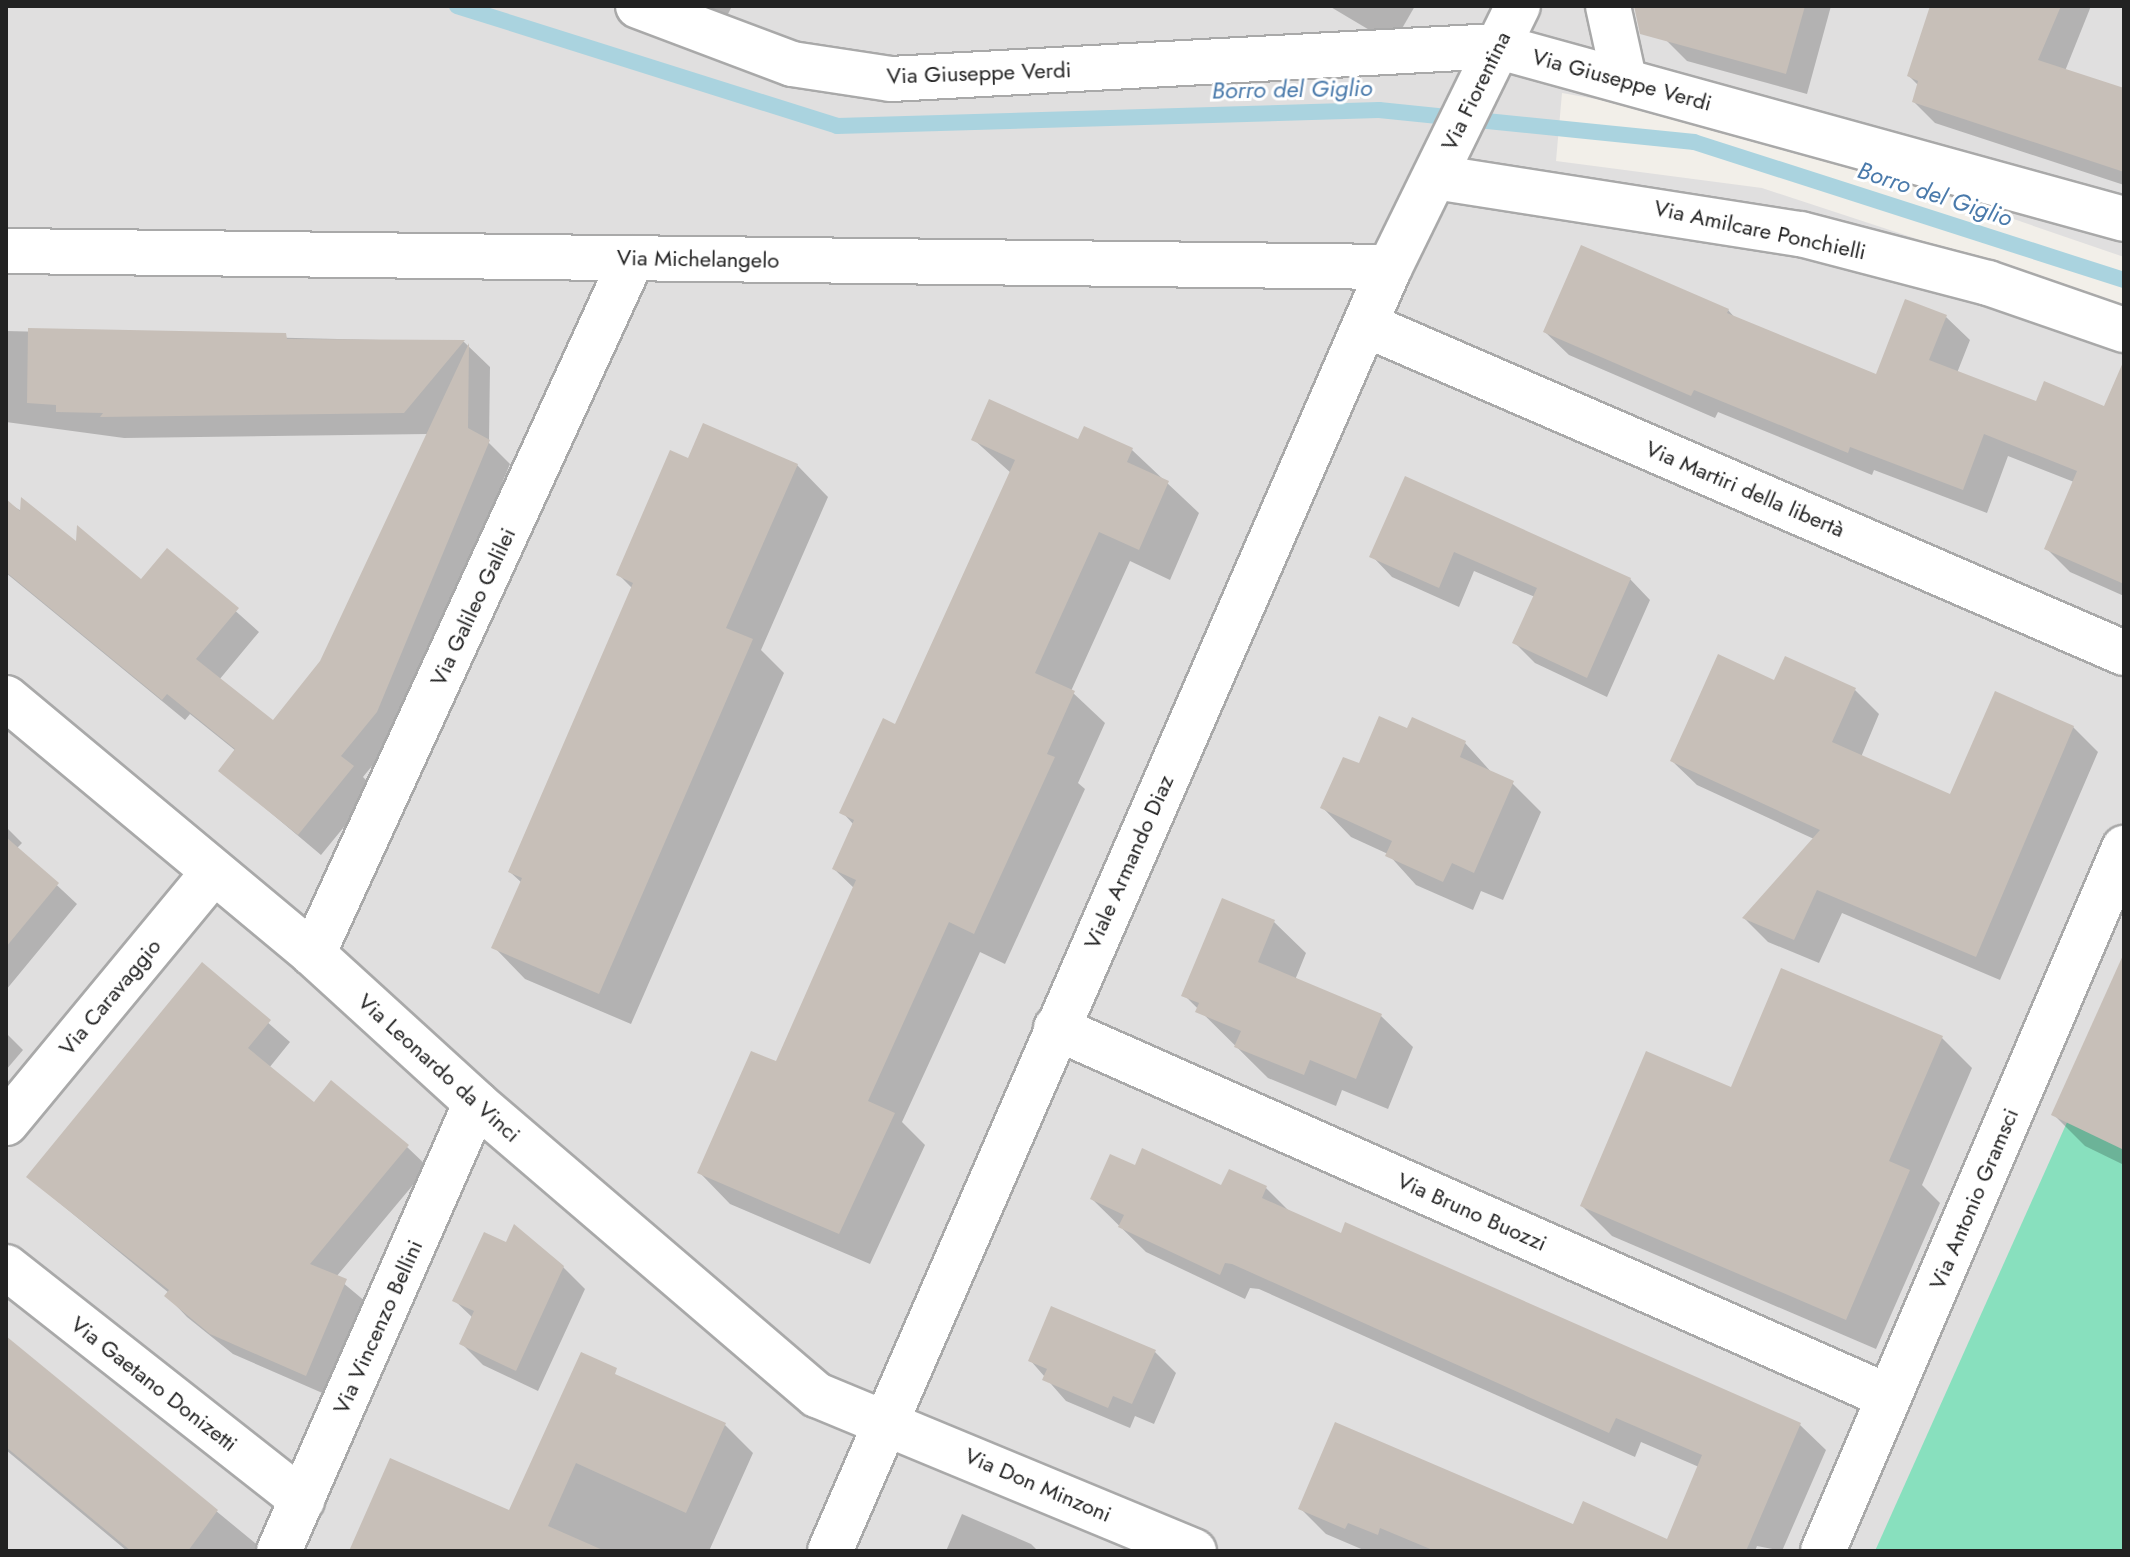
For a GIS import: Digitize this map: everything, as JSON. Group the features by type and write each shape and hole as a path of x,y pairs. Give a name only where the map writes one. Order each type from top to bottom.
{"street":[{"name":"Via Giuseppe Verdi","path":"638,6 792,64 891,79 1496,46 2124,219"},
{"name":"Via Fiorentina","path":"1435,177 1518,6"},
{"path":"1608,6 1624,79"},
{"name":"Viale Armando Diaz","path":"830,1551 883,1420 1390,267 1435,177"},
{"name":"Via Amilcare Ponchielli","path":"1435,177 1801,234 1988,283 2124,330"},
{"name":"Via Michelangelo","path":"6,251 1390,267"},
{"name":"Via Galileo Galilei","path":"313,954 632,259"},
{"name":"Via Martiri della libertà","path":"1366,325 2124,653"},
{"name":"Via Leonardo da Vinci","path":"6,698 313,954 476,1103 817,1395 883,1420"},
{"name":"Via Antonio Gramsci","path":"1823,1551 2124,848"},
{"name":"Via Caravaggio","path":"6,1123 214,872"},
{"name":"Via Bruno Buozzi","path":"1056,1028 1889,1397"},
{"name":"Via Vincenzo Bellini","path":"279,1551 476,1103"},
{"name":"Via Gaetano Donizetti","path":"6,1267 302,1500"},
{"name":"Via Don Minzoni","path":"883,1420 1194,1551"}],"shaded area":[{"path":"6,6 2124,6 2124,257 1737,124 1562,93 1556,161 1762,188 2124,307 2124,1551 6,1551"}],"green space":[{"path":"2124,995 2124,1551 1875,1551"}],"building":[{"path":"1634,6 1805,6 1786,74 1640,34"},
{"path":"1930,6 2061,6 2038,60 2124,88 2124,172 1912,102 1918,81 1907,76"},
{"path":"1581,245 1729,309 1727,313 1876,374 1905,299 1947,315 1929,360 2036,401 2044,381 2104,406 2124,360 2124,584 2044,549 2077,471 1984,434 1963,490 1850,447 1848,453 1694,390 1691,396 1543,332"},
{"path":"28,328 286,333 287,339 465,340 404,413 100,417 103,413 56,412 56,405 27,403"},
{"path":"469,343 468,428 490,440 377,712 341,756 354,766 298,835 218,771 235,749 167,694 162,700 6,572 6,499 20,511 21,497 76,541 77,525 141,579 167,548 239,608 196,659 273,720 320,661"},
{"path":"989,399 1078,439 1084,426 1133,448 1127,462 1169,481 1139,550 1099,532 1035,673 1075,691 1047,754 1055,757 974,934 949,922 868,1101 895,1113 839,1234 697,1173 751,1051 776,1061 856,880 832,869 854,820 839,813 883,718 895,724 1015,460 971,440"},
{"path":"703,423 798,464 726,628 753,639 599,994 491,948 522,878 508,872 633,583 616,575 670,450 688,458"},
{"path":"1405,476 1631,578 1587,678 1512,643 1537,588 1454,552 1439,588 1369,557"},
{"path":"1718,654 1774,680 1785,656 1856,688 1832,742 1950,794 1995,691 2074,726 1976,957 1817,890 1794,940 1742,918 1820,830 1670,761"},
{"path":"1379,716 1407,728 1412,717 1466,741 1460,757 1514,781 1474,873 1452,863 1443,882 1385,856 1392,841 1320,808 1343,757 1359,763"},
{"path":"6,837 59,883 6,947"},
{"path":"1222,898 1275,920 1258,962 1382,1014 1356,1079 1310,1060 1304,1075 1234,1047 1241,1031 1195,1012 1199,1003 1181,996"},
{"path":"2124,953 2124,1150 2051,1115"},
{"path":"202,962 271,1020 248,1048 314,1102 331,1080 409,1145 310,1264 347,1279 306,1376 210,1334 164,1296 169,1290 26,1177"},
{"path":"1781,968 1943,1036 1889,1161 1910,1170 1846,1320 1580,1206 1646,1051 1731,1087"},
{"path":"1142,1148 1221,1185 1229,1169 1267,1186 1262,1198 1341,1233 1345,1222 1801,1423 1746,1551 1435,1551 1380,1528 1378,1535 1348,1523 1345,1529 1298,1509 1335,1422 1573,1524 1583,1501 1667,1539 1702,1455 1616,1418 1609,1433 1232,1264 1225,1263 1220,1275 1118,1227 1124,1215 1090,1199 1110,1154 1135,1165"},
{"path":"514,1224 564,1266 516,1371 459,1344 474,1311 452,1301 484,1232 506,1242"},
{"path":"1051,1306 1156,1350 1132,1404 1113,1396 1108,1408 1042,1380 1047,1369 1028,1361"},
{"path":"6,1336 218,1510 188,1551 131,1551 6,1447"},
{"path":"581,1352 617,1368 615,1374 726,1423 686,1513 576,1463 548,1526 605,1551 349,1551 390,1458 509,1510"}],"waterway":[{"name":"Borro del Giglio","path":"457,6 837,126 1379,110 1694,142 2124,280"}]}
